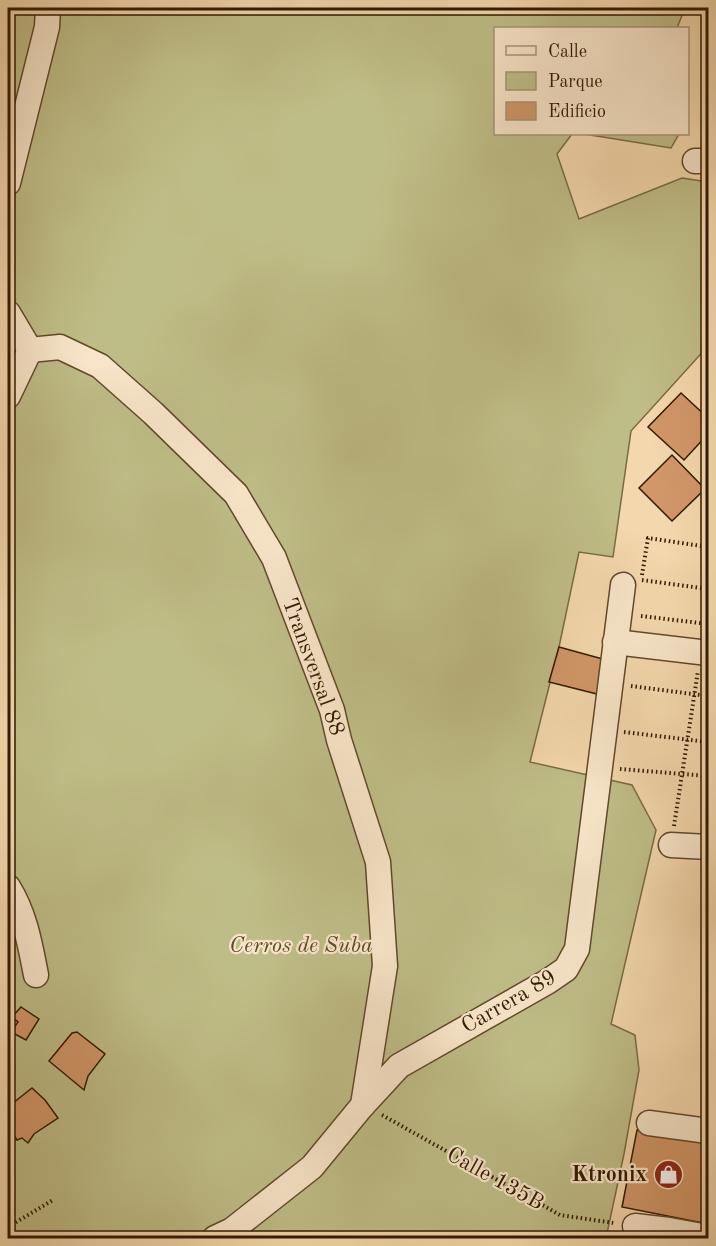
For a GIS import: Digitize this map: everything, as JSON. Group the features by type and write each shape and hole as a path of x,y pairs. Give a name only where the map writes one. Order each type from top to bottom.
{"street":[{"path":"8,183 47,27 48,8"},
{"path":"8,312 30,350 8,396"},
{"name":"Transversal 88","path":"30,350 60,347 100,366 153,413 236,494 274,558 332,710 339,740 378,862 384,966 363,1105"},
{"name":"Carrera 89","path":"215,1239 232,1230 312,1167 363,1105 399,1066 566,969 577,949 615,642 632,583"},
{"path":"615,642 704,652"},
{"path":"671,845 708,847"},
{"path":"8,887 17,902 26,929 36,975"},
{"path":"649,1123 708,1131"},
{"path":"635,1227 708,1237"}],"path":[{"path":"648,538 708,547"},
{"path":"632,583 708,589"},
{"path":"671,845 694,694 704,652 708,598"},
{"path":"637,616 707,623"},
{"path":"627,685 708,696"},
{"path":"619,732 708,742"},
{"path":"599,772 708,776"},
{"name":"Calle 135B","path":"363,1105 560,1215 635,1227"},
{"path":"8,1227 53,1200"}],"green space":[{"name":"Cerros de Suba","path":"8,8 685,8 677,27 494,27 494,135 571,135 557,154 579,219 682,178 708,182 708,346 631,431 613,557 579,552 559,647 530,762 632,785 656,830 611,1024 635,1035 639,1070 606,1238 504,1238 488,1234 475,1238 8,1238"},
{"path":"590,135 678,135 671,148"}],"building":[{"path":"681,393 708,418 708,434 684,460 648,427"},
{"path":"672,455 705,489 672,521 639,488"},
{"path":"559,647 610,661 601,695 549,682"},
{"path":"21,1007 39,1019 26,1040 11,1032 18,1022 12,1017"},
{"path":"77,1032 105,1054 88,1076 84,1090 49,1061 72,1033"},
{"path":"32,1088 45,1100 58,1118 34,1134 28,1143 22,1138 17,1140 8,1126 8,1107"},
{"name":"Ktronix","path":"637,1130 708,1143 708,1224 622,1207"}],"place":[{"name":"Ktronix","path":"668,1175"}]}
